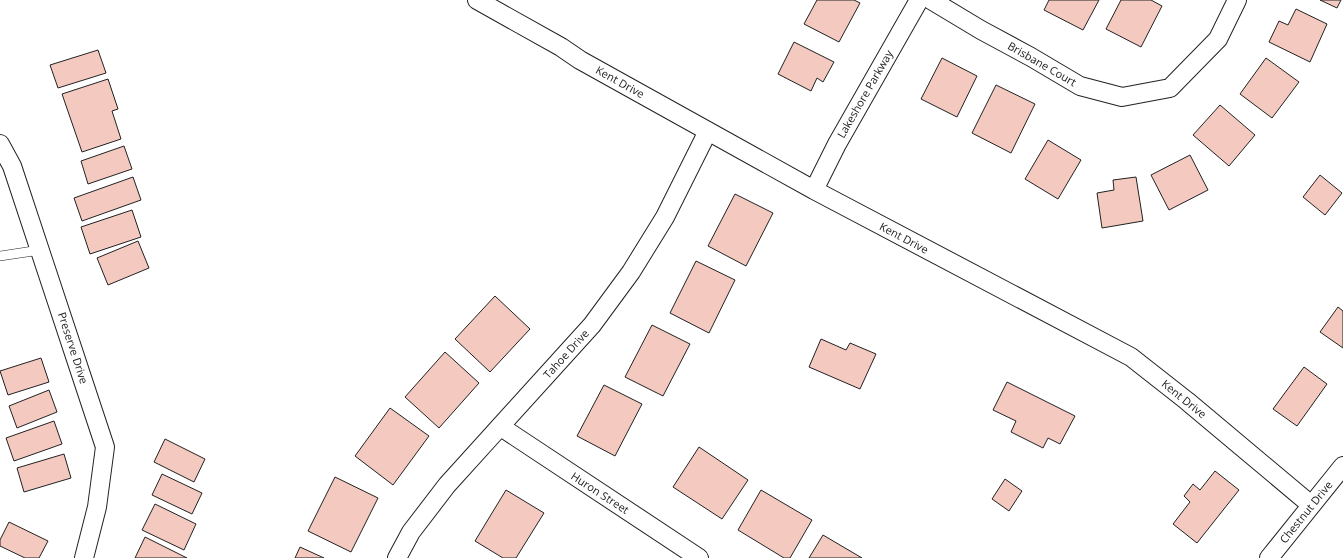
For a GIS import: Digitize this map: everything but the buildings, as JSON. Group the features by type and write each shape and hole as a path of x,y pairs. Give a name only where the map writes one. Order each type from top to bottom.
{"street":[{"name":"Kent Drive","path":"477,0 561,47 580,60 814,190 1131,357 1187,400 1311,505"},
{"name":"Lakeshore Parkway","path":"814,190 837,144 919,0"},
{"name":"Brisbane Court","path":"932,0 981,30 1080,86 1122,97 1170,88 1218,39 1237,0"},
{"name":"Tahoe Drive","path":"397,558 411,532 447,484 501,427 592,325 631,272 665,217 708,131"},
{"name":"Preserve Drive","path":"0,144 12,166 105,447 97,507 84,558"},
{"name":"Huron Street","path":"501,427 700,558"},
{"name":"Chestnut Drive","path":"1269,558 1343,466"}],"lane":[{"path":"0,256 40,250"}]}
